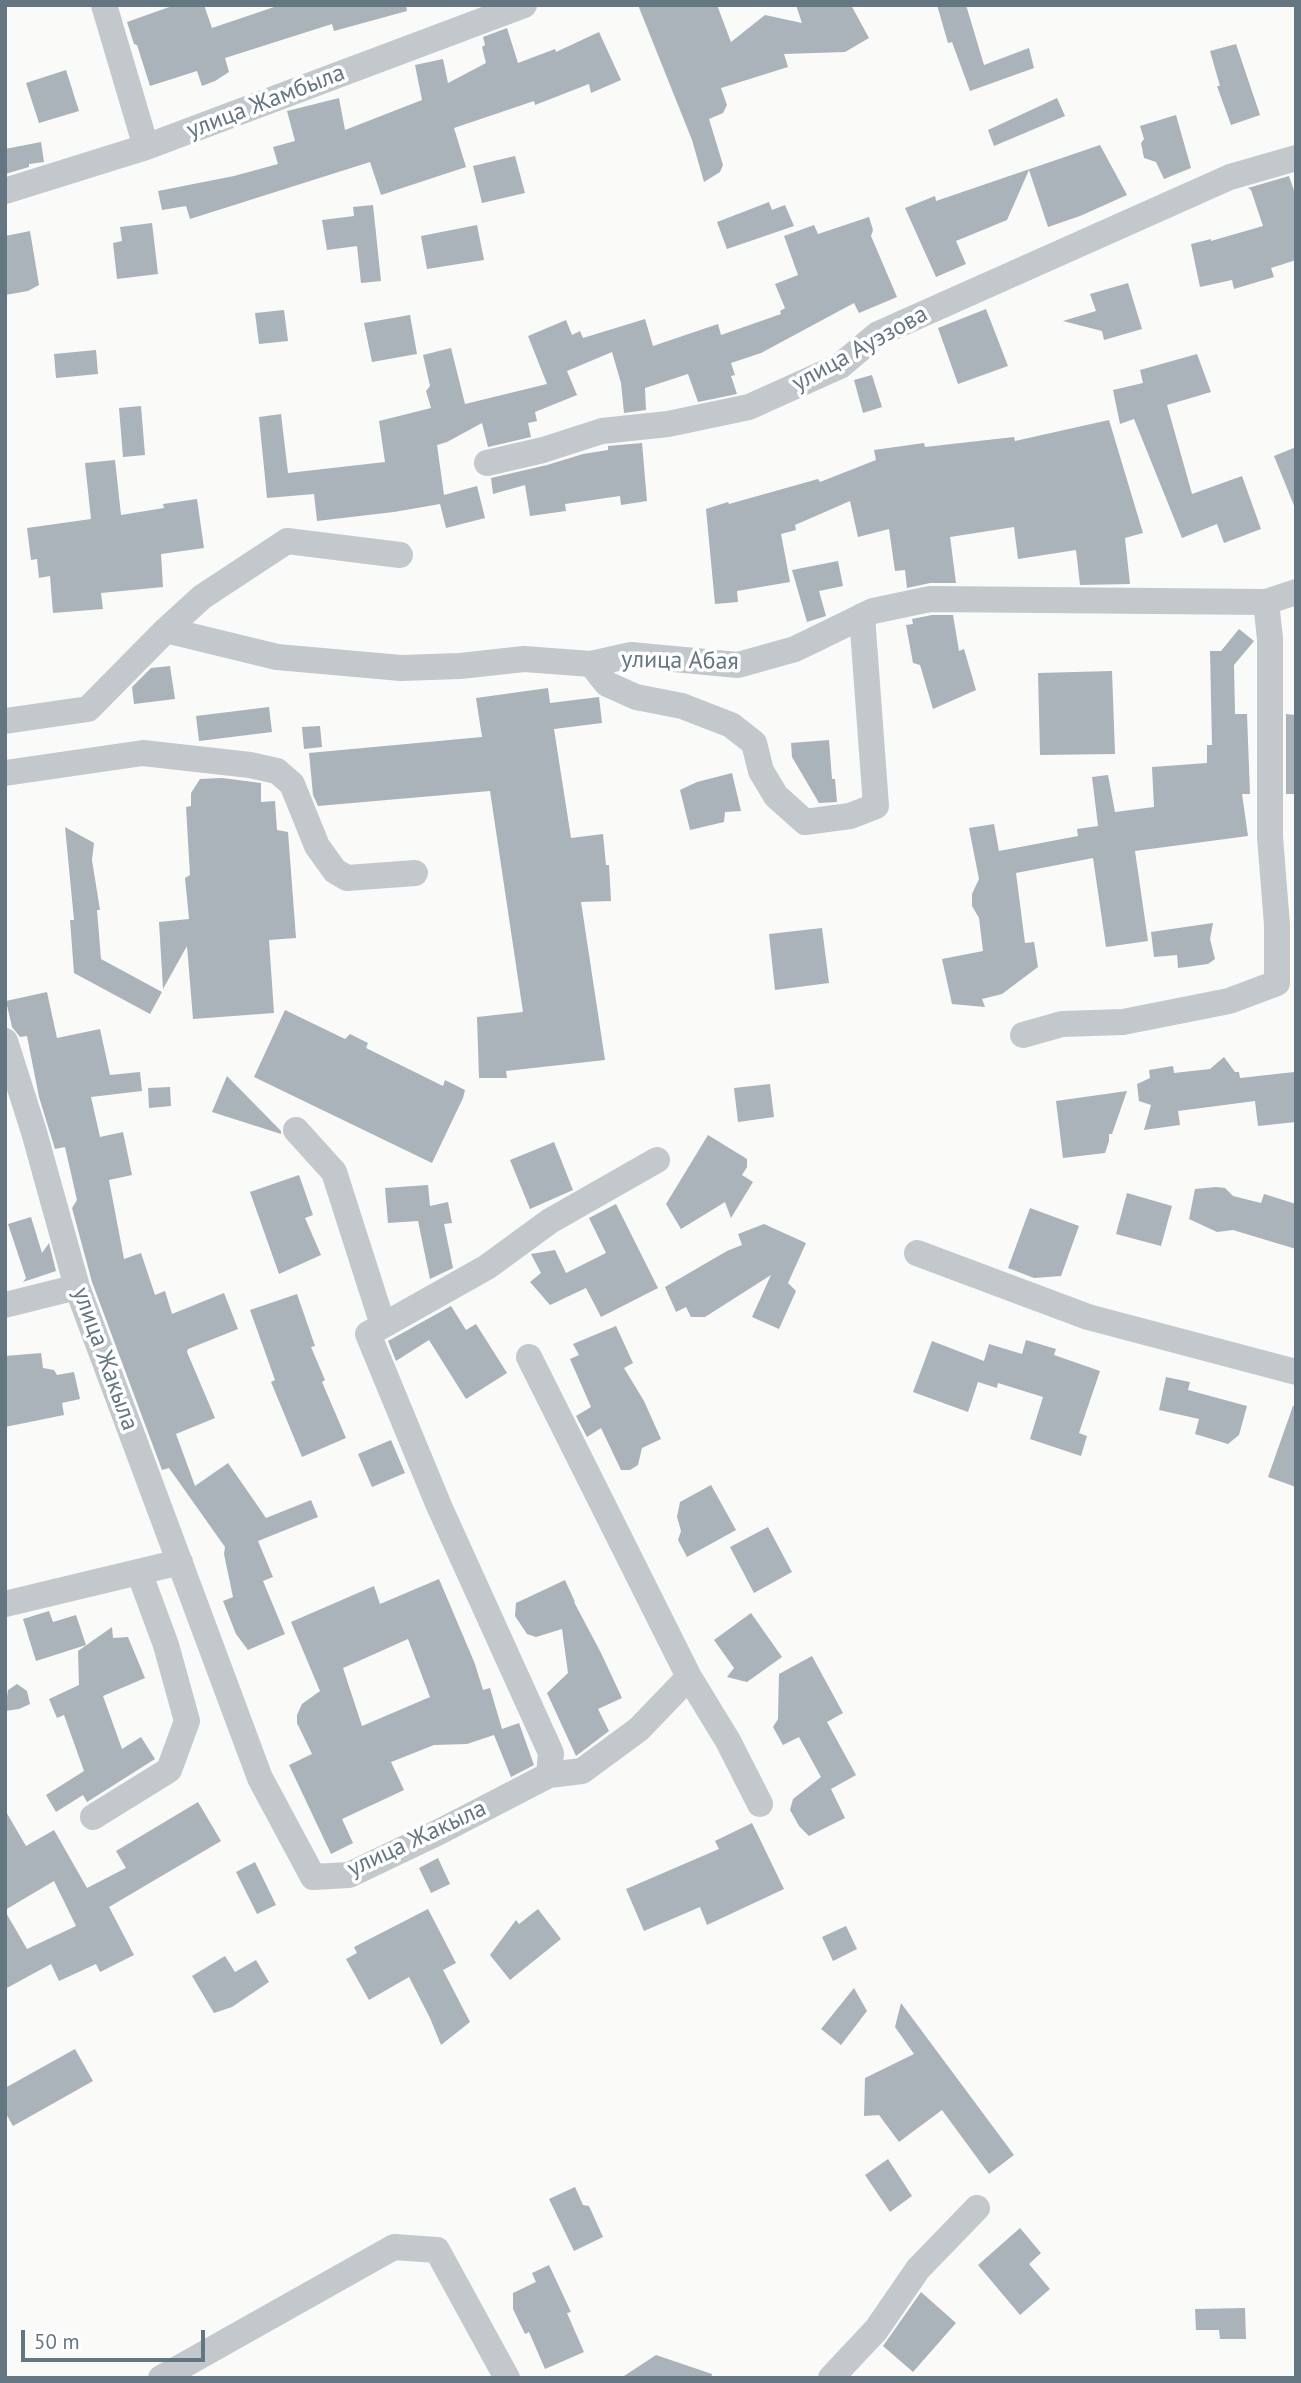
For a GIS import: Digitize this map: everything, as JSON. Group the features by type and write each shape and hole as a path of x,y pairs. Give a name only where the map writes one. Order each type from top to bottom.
{"street":[{"path":"104,5 146,147"},
{"name":"улица Жамбыла","path":"5,191 146,147 524,5"},
{"name":"улица Ауэзова","path":"487,463 543,450 602,431 668,424 749,407 840,366 878,334 901,323 1230,177 1296,158"},
{"path":"5,721 88,709 202,597 287,541 400,555"},
{"name":"улица Абая","path":"166,630 278,657 401,668 460,666 524,659 591,664 631,655 738,665 795,649 873,611 930,599 1266,602 1296,592"},
{"path":"1023,1035 1062,1024 1123,1022 1229,1001 1277,983 1285,901 1270,837 1270,639 1266,602"},
{"path":"591,664 607,684 636,697 682,706 731,725 754,743 761,771 776,796 805,822 850,816 876,806 862,616"},
{"path":"5,773 143,753 277,771 292,784 317,846 335,870 347,878 415,873"},
{"name":"улица Жакыла","path":"5,1041 34,1132 77,1287 260,1778 313,1877 349,1875 549,1775"},
{"path":"296,1130 334,1172 383,1325"},
{"path":"657,1160 550,1221 487,1268 368,1334 439,1506 551,1753 549,1775 582,1771 639,1729 689,1677"},
{"path":"917,1253 1088,1317 1296,1372"},
{"path":"5,1306 77,1287"},
{"path":"529,1357 689,1677 728,1741 760,1804"},
{"path":"5,1604 180,1562"},
{"path":"93,1817 169,1770 187,1721 166,1645 139,1572"},
{"path":"831,2378 876,2330 918,2269 977,2208"},
{"path":"161,2378 394,2246 437,2250 507,2378"}],"building":[{"path":"175,5 204,5 212,28 280,5 406,5 407,11 334,31 332,24 225,58 229,72 202,86 197,71 150,86 127,22"},
{"path":"638,5 717,5 731,42 765,15 802,23 796,5 851,5 869,38 845,52 784,54 788,67 721,88 727,105 723,113 709,119 723,165 720,172 704,182 692,140"},
{"path":"937,5 966,5 984,65 1029,48 1034,68 970,91 952,42 948,43"},
{"path":"507,28 518,63 555,49 556,52 599,32 621,80 591,93 589,84 535,105 534,101 454,128 466,167 381,195 370,162 190,219 186,206 162,210 158,191 278,164 273,147 295,141 287,111 339,98 345,130 422,100 415,65 443,59 448,83 486,63 482,47 485,45 483,37"},
{"path":"1236,44 1260,115 1231,125 1217,86 1220,86 1210,51"},
{"path":"66,70 79,111 39,123 26,83"},
{"path":"1057,98 1065,116 994,146 988,130"},
{"path":"1176,115 1191,168 1164,179 1156,162 1144,158 1141,143 1144,139 1140,126"},
{"path":"41,142 44,162 29,164 29,167 5,174 5,149"},
{"path":"1100,145 1127,195 1048,227 1029,170 1007,220 956,241 966,264 936,277 905,208 935,196 936,201"},
{"path":"515,156 525,193 482,203 473,166"},
{"path":"1289,176 1296,196 1296,260 1271,268 1274,277 1234,289 1232,280 1200,287 1191,244 1263,226 1248,188"},
{"path":"769,202 772,210 785,205 794,226 727,249 717,222"},
{"path":"373,205 381,281 361,283 357,246 327,250 322,220 354,216 353,207"},
{"path":"869,217 873,230 871,236 897,297 859,313 854,303 761,353 731,363 735,375 731,376 737,394 698,402 688,374 645,388 646,410 624,413 621,383 612,352 567,371 577,395 535,412 537,421 528,423 531,437 488,447 482,423 437,445 444,495 477,486 485,518 446,528 440,504 317,521 314,494 267,498 259,417 281,414 288,473 385,462 379,421 431,408 426,391 430,386 423,355 451,348 465,404 547,384 528,336 566,320 572,335 580,331 583,338 645,319 653,346 718,324 721,335 781,314 780,311 785,308 775,284 798,275 784,236 814,225 818,234"},
{"path":"152,223 158,274 117,279 113,243 122,241 120,227"},
{"path":"477,225 484,260 427,269 421,236"},
{"path":"30,231 39,285 28,291 5,295 5,236"},
{"path":"1128,283 1142,329 1104,340 1102,331 1063,321 1096,311 1090,294"},
{"path":"986,309 1008,366 958,384 938,328"},
{"path":"284,310 288,341 259,344 255,313"},
{"path":"410,315 417,354 372,362 364,323"},
{"path":"96,350 98,374 56,378 54,354"},
{"path":"1197,354 1211,392 1167,405 1192,494 1242,476 1261,529 1224,543 1217,524 1182,538 1134,419 1120,424 1113,390 1143,383 1140,370"},
{"path":"872,375 882,407 863,413 854,380"},
{"path":"141,406 145,455 123,457 119,408"},
{"path":"1109,420 1143,533 1125,538 1130,584 1080,585 1076,550 1018,559 1014,527 950,537 956,583 930,583 907,588 905,570 895,571 889,529 858,537 850,501 795,525 796,530 781,534 790,582 737,591 738,602 715,604 706,509 818,479 820,482 876,460 874,450 924,443 925,447 1014,437 1015,441"},
{"path":"642,443 647,501 621,505 620,496 565,504 566,511 530,516 525,485 493,494 491,478 608,450 608,446"},
{"path":"1296,447 1296,508 1295,508 1274,456"},
{"path":"115,460 121,515 164,508 163,504 197,499 204,548 161,554 163,587 101,593 103,609 53,613 50,576 39,578 37,559 31,560 27,528 91,519 85,463"},
{"path":"838,561 843,586 819,591 826,616 807,622 792,570"},
{"path":"953,615 959,651 964,649 976,690 933,709 920,665 913,663 906,625 913,624 912,619"},
{"path":"1239,629 1254,641 1234,665 1235,714 1247,714 1250,794 1242,794 1248,836 1135,851 1148,941 1106,947 1093,858 1016,873 1025,943 1034,942 1038,967 1002,994 982,999 985,1007 952,1004 942,959 983,951 979,918 972,906 972,894 979,879 969,828 994,824 999,851 1078,836 1077,829 1098,826 1092,777 1108,775 1115,812 1154,807 1152,767 1207,763 1207,745 1212,745 1210,651 1221,651"},
{"path":"170,666 175,699 134,704 132,687 151,668"},
{"path":"1112,671 1115,754 1040,755 1038,673"},
{"path":"548,688 550,703 599,697 602,723 554,729 571,838 603,834 606,865 609,865 611,901 581,902 605,1060 506,1071 507,1078 479,1078 477,1017 523,1012 490,791 318,806 313,795 309,753 482,737 476,698"},
{"path":"269,707 272,732 199,741 196,716"},
{"path":"1286,714 1296,715 1296,794 1286,794"},
{"path":"320,726 322,747 304,749 302,727"},
{"path":"829,740 837,802 819,803 792,757 791,743"},
{"path":"732,773 741,811 725,812 724,822 690,830 680,790 697,782"},
{"path":"222,778 261,783 261,802 275,801 277,830 288,832 296,938 269,940 274,1013 193,1019 187,946 163,989 159,922 189,919 185,878 190,875 186,807 191,806 191,793 200,779"},
{"path":"65,827 94,843 92,860 100,910 97,910 101,959 162,992 150,1014 74,973 70,920 74,920"},
{"path":"1213,923 1210,939 1215,959 1208,964 1178,968 1177,955 1154,957 1151,932"},
{"path":"822,928 829,983 775,990 769,934"},
{"path":"47,992 57,1038 100,1029 110,1075 140,1072 142,1091 91,1097 100,1137 123,1132 132,1175 109,1180 124,1259 141,1253 155,1295 165,1291 172,1314 224,1293 238,1329 188,1349 187,1352 215,1418 176,1434 195,1486 228,1463 266,1518 311,1500 318,1517 258,1541 273,1577 263,1581 285,1634 248,1650 236,1634 223,1601 233,1597 225,1547 169,1468 162,1470 92,1282 72,1208 77,1200 65,1147 55,1149 39,1097 27,1036 20,1037 12,1027 6,1001"},
{"path":"285,1010 345,1039 350,1034 368,1043 366,1048 443,1086 445,1080 465,1090 432,1163 254,1077"},
{"path":"1224,1057 1235,1072 1239,1072 1240,1078 1294,1072 1296,1122 1258,1126 1255,1101 1178,1111 1180,1125 1144,1130 1151,1105 1139,1101 1137,1084 1150,1078 1149,1070 1173,1066 1174,1073 1210,1069"},
{"path":"227,1076 281,1131 281,1134 212,1112"},
{"path":"770,1084 774,1117 738,1122 734,1088"},
{"path":"170,1087 171,1106 149,1108 148,1088"},
{"path":"1127,1091 1112,1134 1109,1134 1105,1153 1063,1158 1056,1101"},
{"path":"708,1135 747,1159 747,1167 742,1175 753,1182 731,1218 725,1202 681,1229 666,1204"},
{"path":"554,1142 573,1190 530,1209 510,1160"},
{"path":"299,1175 313,1215 305,1218 321,1255 279,1274 250,1192"},
{"path":"428,1185 430,1206 448,1202 452,1223 444,1224 453,1268 430,1279 418,1221 388,1223 385,1188"},
{"path":"1225,1188 1233,1196 1261,1203 1264,1194 1296,1204 1296,1249 1233,1230 1217,1232 1189,1219 1195,1189"},
{"path":"1127,1193 1172,1206 1161,1246 1116,1234"},
{"path":"616,1204 658,1288 601,1317 586,1288 550,1305 530,1282 541,1273 531,1254 555,1250 566,1273 606,1253 589,1218"},
{"path":"1030,1208 1079,1226 1061,1276 1034,1278 1008,1268"},
{"path":"31,1217 42,1253 49,1243 56,1271 23,1282 26,1278 8,1224"},
{"path":"764,1224 806,1243 788,1283 796,1291 779,1329 752,1317 771,1275 705,1317 691,1317 686,1307 676,1312 665,1287 742,1245 738,1234"},
{"path":"297,1294 315,1346 311,1347 325,1380 322,1382 346,1438 302,1457 271,1382 275,1380 250,1310"},
{"path":"451,1306 466,1330 476,1324 507,1373 466,1399 429,1340 396,1361 388,1341"},
{"path":"616,1326 633,1363 624,1368 644,1401 661,1439 642,1448 638,1465 630,1470 621,1470 601,1428 587,1437 576,1416 591,1407 570,1359 579,1355 573,1344"},
{"path":"1026,1340 1056,1349 1054,1355 1100,1371 1079,1433 1087,1436 1081,1456 1030,1439 1043,1397 998,1383 997,1388 978,1382 968,1412 913,1392 932,1341 984,1361 989,1344 1022,1354"},
{"path":"41,1353 43,1368 54,1370 57,1375 74,1372 80,1399 62,1403 64,1415 5,1427 5,1356"},
{"path":"1166,1377 1190,1382 1188,1390 1247,1406 1239,1435 1228,1444 1195,1434 1199,1419 1159,1410"},
{"path":"1293,1406 1296,1406 1296,1487 1268,1477"},
{"path":"391,1440 405,1473 372,1487 358,1454"},
{"path":"711,1485 736,1530 687,1557 678,1540 681,1531 677,1517 680,1502"},
{"path":"768,1527 792,1572 754,1593 730,1547"},
{"path":"439,1579 475,1664 483,1690 490,1688 502,1729 519,1723 534,1765 511,1777 494,1735 467,1744 434,1745 391,1762 404,1790 342,1819 353,1843 331,1854 289,1765 312,1754 297,1723 297,1715 302,1704 320,1691 291,1622 374,1586 380,1604","holes":["408,1639 430,1697 362,1726 343,1668"]},
{"path":"565,1580 622,1698 598,1709 609,1731 576,1756 547,1693 568,1673 562,1629 536,1637 527,1634 515,1616 516,1603"},
{"path":"49,1611 53,1622 76,1615 86,1645 36,1661 23,1619"},
{"path":"751,1613 782,1657 747,1682 727,1677 734,1668 714,1640"},
{"path":"112,1627 113,1638 128,1637 145,1678 103,1696 122,1749 141,1737 155,1759 87,1802 83,1795 56,1812 46,1795 84,1771 64,1715 57,1718 49,1699 79,1685 78,1651"},
{"path":"812,1656 843,1713 827,1722 856,1775 831,1789 845,1818 809,1836 799,1826 790,1810 793,1799 821,1777 799,1737 783,1745 773,1727 778,1719 779,1674"},
{"path":"17,1684 27,1691 30,1704 5,1711 8,1690"},
{"path":"198,1802 221,1841 109,1907 134,1955 100,1972 96,1964 59,1981 51,1964 5,1989 5,1911 27,1949 76,1926 54,1881 5,1910 5,1810 26,1846 54,1830 87,1888 126,1868 116,1851"},
{"path":"752,1823 784,1889 707,1925 700,1907 644,1931 626,1889 719,1849 715,1841"},
{"path":"438,1858 450,1884 431,1893 419,1868"},
{"path":"255,1862 276,1905 257,1914 236,1872"},
{"path":"428,1909 456,1963 443,1970 470,2022 441,2045 409,1977 369,2000 346,1959 357,1953 354,1947"},
{"path":"538,1909 561,1939 510,1980 490,1955 516,1920 519,1924"},
{"path":"846,1926 857,1949 833,1961 822,1937"},
{"path":"225,1956 235,1972 256,1960 269,1982 232,2007 214,2013 192,1976"},
{"path":"854,1988 867,2011 841,2045 821,2029"},
{"path":"901,2003 1014,2155 989,2174 942,2110 899,2142 879,2115 864,2116 865,2078 914,2054 895,2027"},
{"path":"75,2049 93,2081 13,2126 5,2112 5,2088"},
{"path":"888,2159 912,2196 890,2212 865,2175"},
{"path":"575,2187 583,2205 589,2206 603,2237 574,2251 549,2199"},
{"path":"1020,2228 1041,2253 1029,2264 1050,2289 1020,2315 978,2265"},
{"path":"549,2265 571,2312 567,2313 584,2352 545,2369 529,2332 525,2334 513,2309 513,2293 536,2282 532,2273"},
{"path":"921,2292 956,2323 913,2372 883,2346"},
{"path":"1245,2308 1246,2339 1220,2339 1219,2330 1196,2330 1195,2309"},
{"path":"656,2355 712,2374 711,2378 621,2378"}]}
